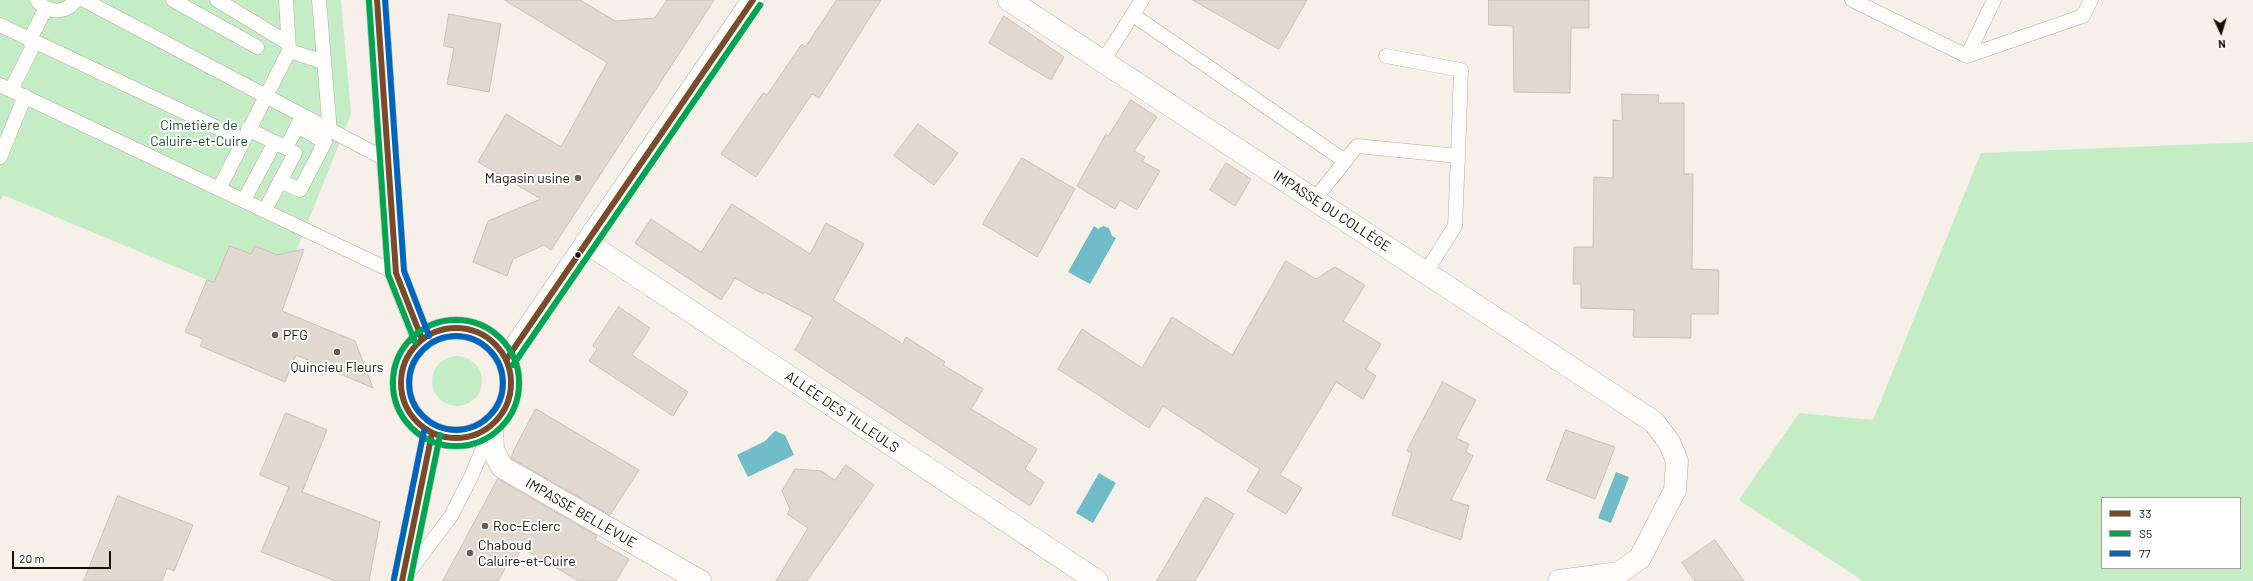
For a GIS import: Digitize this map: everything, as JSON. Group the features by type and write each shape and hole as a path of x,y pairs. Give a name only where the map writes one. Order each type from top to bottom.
{"street":[{"path":"377,0 396,273 422,339"},
{"path":"506,360 753,0"},
{"name":"IMPASSE DU COLLÈGE","path":"1010,0 1654,422 1669,442 1676,461 1675,490 1640,558 1619,573 1559,581"},
{"name":"ALLÉE DES TILLEULS","path":"586,242 1097,581"},
{"path":"452,328 469,329 484,335 497,346 506,360 511,377 510,394 504,411 492,424 479,433 463,438 447,437 432,433 412,417 404,402 400,385 402,368 410,352 422,339 442,330 452,328"},
{"name":"IMPASSE BELLEVUE","path":"492,424 494,450 502,467 700,581"},
{"path":"402,581 432,433"}],"lane":[{"path":"76,0 68,8 60,10 41,4 30,39 32,48 6,87 396,273"},
{"path":"84,0 264,97 325,142 300,190 280,181"},
{"path":"173,0 257,47"},
{"path":"217,0 288,47 324,62"},
{"path":"219,189 288,47 286,0"},
{"path":"318,0 330,132"},
{"path":"1103,61 1142,0"},
{"path":"1852,0 1967,56 2083,16 2091,0"},
{"path":"1967,56 1994,0"},
{"path":"1133,15 1345,161"},
{"path":"0,25 246,134 285,148 314,163"},
{"path":"1386,56 1461,70 1455,226 1426,272"},
{"path":"0,157 3,140 25,96"},
{"path":"299,122 330,132 387,160"},
{"path":"244,200 285,148 299,122"},
{"path":"1315,199 1357,146 1458,156"},
{"path":"265,210 280,181 285,148"},
{"path":"402,581 451,516 471,477 492,424"}],"green space":[{"name":"Cimetière de Caluire-et-Cuire","path":"0,0 341,0 351,114 297,249 301,255 282,311 3,195 0,201"},
{"path":"2253,142 2253,581 1863,581 1739,500 1799,413 1873,420 1981,153"},
{"path":"457,356 466,358 477,367 482,381 480,390 471,401 457,406 448,404 437,395 432,381 434,372 443,361"}],"water":[{"path":"1094,226 1098,229 1103,226 1109,228 1112,236 1116,238 1090,284 1068,272"},
{"path":"775,431 785,435 794,455 748,477 737,455 765,441"},
{"path":"1616,472 1629,477 1611,523 1598,518"},
{"path":"1099,473 1116,483 1093,523 1076,513"}],"building":[{"path":"505,0 580,0 615,21 655,18 667,0 714,0 551,250 544,245 513,259 507,276 473,262 488,221 541,199 478,162 506,114 561,147 607,63"},
{"path":"837,0 881,0 819,98 812,94 756,177 721,154 763,93 767,95 802,44 805,47"},
{"path":"1193,0 1307,0 1279,49"},
{"path":"1489,0 1589,0 1589,28 1571,28 1570,93 1514,92 1513,26 1489,25"},
{"path":"449,14 501,24 489,92 447,84 454,48 444,46"},
{"path":"1004,16 1064,57 1051,80 989,43"},
{"path":"1622,94 1659,95 1658,103 1684,103 1684,174 1693,174 1692,269 1719,270 1718,314 1691,314 1691,338 1633,337 1634,310 1581,308 1581,284 1573,284 1574,247 1593,247 1594,177 1613,178 1613,120 1622,121"},
{"path":"1131,100 1157,117 1134,151 1145,157 1142,161 1160,171 1137,210 1120,200 1115,209 1077,186 1106,134 1108,136"},
{"path":"918,124 958,153 934,185 894,156"},
{"path":"1022,158 1075,189 1037,257 983,224"},
{"path":"1226,163 1251,179 1235,206 1210,190"},
{"path":"732,204 810,254 826,223 864,244 833,300 903,344 906,337 945,362 943,365 983,389 971,409 1037,449 1025,469 1044,482 1030,506 795,350 813,317 764,292 763,294 735,278 721,300 635,243 651,219 701,252"},
{"path":"230,246 251,254 255,246 277,255 304,249 282,311 355,341 373,388 296,355 285,382 200,346 203,339 185,332 207,280 214,282"},
{"path":"1286,261 1316,279 1335,267 1365,285 1343,321 1381,344 1366,369 1376,376 1363,399 1336,382 1280,475 1302,488 1286,514 1247,491 1260,469 1163,406 1149,428 1058,369 1082,329 1142,368 1172,317 1232,355"},
{"path":"619,307 650,328 632,355 688,392 673,416 589,361 597,349 593,346"},
{"path":"1443,382 1476,400 1456,438 1469,444 1466,452 1473,456 1451,500 1469,506 1461,540 1392,515 1412,453 1407,451"},
{"path":"536,409 639,470 610,515 511,458"},
{"path":"286,413 327,430 302,492 380,522 369,581 336,581 261,552 289,487 260,475"},
{"path":"1566,430 1615,447 1595,499 1547,480"},
{"path":"846,465 874,485 807,581 776,581 808,528 787,514 790,509 782,491 795,469 821,471 835,480"},
{"path":"498,479 597,536 595,540 629,559 616,581 579,581 522,548 514,563 510,560 498,581 443,581"},
{"path":"118,496 193,525 174,571 167,568 162,581 84,581"},
{"path":"1206,497 1234,514 1195,581 1157,581"},
{"path":"1715,540 1744,581 1695,581 1682,563"}],"transit line":[{"name":"33","path":"377,0 396,273 422,339"},
{"name":"77","path":"385,0 404,271 429,336"},
{"name":"33","path":"506,360 753,0"},
{"name":"S5","path":"369,1 388,274 415,342"},
{"name":"S5","path":"513,365 760,5"},
{"name":"S5","path":"462,320 486,327 501,338 512,353 518,371 519,383 518,395 512,413 501,428 486,439 468,445 450,446 426,439 411,428 400,413 394,395 393,377 400,353 411,338 426,327 444,321 462,320"},
{"name":"33","path":"456,328 477,332 487,337 495,344 502,352 507,362 511,383 507,404 502,414 495,422 487,429 477,434 456,438 435,434 425,429 417,422 410,414 405,404 401,383 405,362 410,352 417,344 425,337 435,332 456,328"},
{"name":"77","path":"456,336 474,340 489,350 499,365 503,383 499,401 489,416 474,426 456,430 438,426 423,416 413,401 409,383 413,365 423,350 438,340 456,336"},
{"name":"77","path":"394,579 424,431"},
{"name":"33","path":"402,581 432,433"},
{"name":"S5","path":"410,581 440,435"}],"place":[{"name":"Magasin usine","path":"578,178"},
{"name":"PFG","path":"275,335"},
{"name":"Quincieu Fleurs","path":"337,352"},
{"name":"Roc-Eclerc","path":"485,526"},
{"name":"Chaboud Caluire-et-Cuire","path":"470,553"}]}
